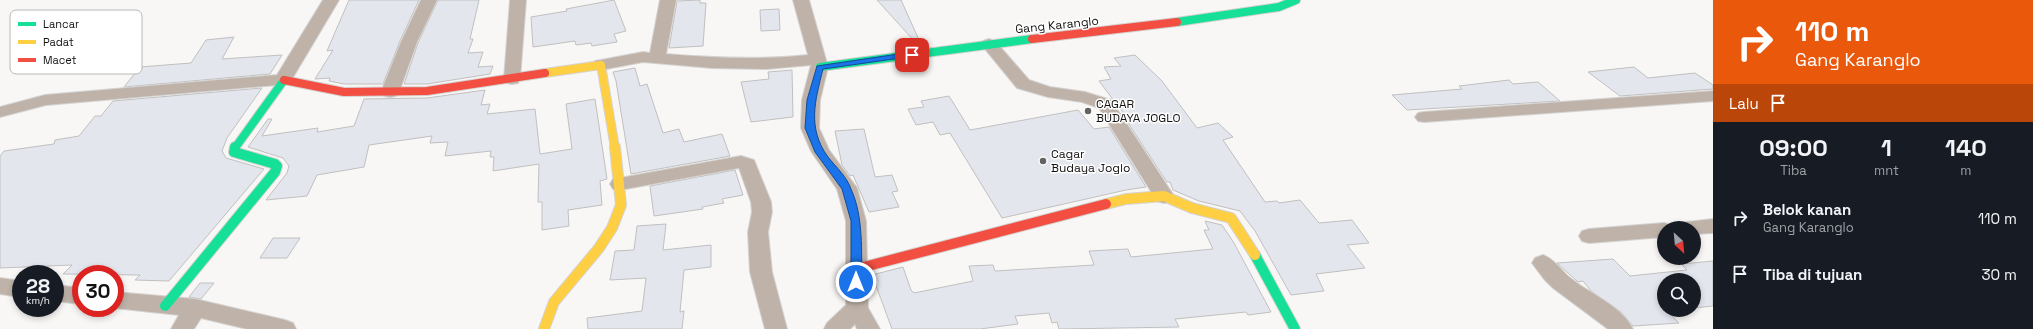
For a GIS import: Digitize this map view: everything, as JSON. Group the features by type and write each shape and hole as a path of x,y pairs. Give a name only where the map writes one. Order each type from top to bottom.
{"street":[{"path":"166,306 275,172 277,166 275,164 234,152 236,144 283,80 331,0"},
{"path":"390,92 408,42 429,0"},
{"path":"512,79 518,0"},
{"path":"657,57 668,0"},
{"path":"801,0 818,63 811,100 810,128 820,152 847,188 856,221 857,308 870,329"},
{"name":"Gang Karanglo","path":"818,63 1132,29 1257,11 1279,7 1296,0"},
{"path":"989,44 1023,84 1048,92 1085,97 1105,104 1164,196"},
{"path":"0,112 45,100 283,80 344,92 427,91 601,65 643,57 657,57 712,63 818,63"},
{"path":"544,329 554,302 599,248 612,228 621,206 620,184 605,81 601,65"},
{"path":"1424,117 1713,96"},
{"path":"620,184 726,164 741,162 747,164 761,202 762,212 758,232 761,272 776,329"},
{"path":"856,269 1126,199 1164,196 1192,208 1231,218 1245,238 1295,329"},
{"path":"1701,227 1713,226"},
{"path":"1589,236 1657,231"},
{"path":"1543,263 1552,276 1566,288 1603,311 1622,329"},
{"path":"0,286 12,288"},
{"path":"124,301 195,308 285,329"},
{"path":"182,329 195,308"},
{"path":"835,329 857,308"}],"building":[{"path":"349,0 419,0 400,41 383,84 344,84 329,81 330,78 315,79 333,50 327,51"},
{"path":"438,0 479,0 470,39 473,39 468,53 483,52 478,67 493,66 490,74 427,84 404,84 418,43"},
{"path":"614,0 626,31 614,34 617,42 592,46 591,43 576,45 575,41 533,47 531,17 567,11 566,9"},
{"path":"700,0 700,3 706,3 703,46 669,48 677,1"},
{"path":"877,0 901,0 920,42 917,44"},
{"path":"779,9 780,30 761,31 760,10"},
{"path":"234,37 222,59 282,55 270,74 124,87 134,74 142,74 142,67 191,63 206,40"},
{"path":"1135,55 1162,81 1197,128 1218,123 1233,137 1223,140 1265,202 1277,201 1279,203 1300,200 1319,223 1352,220 1369,243 1347,245 1365,268 1316,274 1324,291 1291,295 1255,231 1240,211 1199,201 1173,190 1170,182 1167,182 1128,123 1131,123 1099,81 1111,79 1104,67 1121,66 1114,58"},
{"path":"1634,67 1648,78 1695,73 1713,85 1713,89 1620,96 1588,72"},
{"path":"635,68 640,86 647,84 663,133 679,129 684,142 722,134 730,156 631,174 616,81 613,72"},
{"path":"792,70 793,117 751,122 741,82 769,79 768,72"},
{"path":"1509,80 1513,84 1538,82 1560,101 1407,110 1392,95 1462,89 1459,86"},
{"path":"262,88 227,138 222,151 226,158 264,169 169,281 135,280 140,275 124,275 124,265 12,265 12,268 0,268 0,156 4,151 54,144 55,140 79,136 95,116 101,116 113,101"},
{"path":"485,90 481,105 490,104 487,114 535,109 540,154 572,149 566,104 595,99 607,179 600,181 602,205 568,210 569,226 542,230 542,202 538,202 539,164 493,171 494,157 490,157 491,151 445,156 448,142 430,143 432,136 369,145 364,167 317,175 307,196 266,200 287,173 289,166 283,158 248,147 268,119 272,119 262,136 318,128 317,132 354,126 364,99 427,98"},
{"name":"Cagar Budaya Joglo","path":"949,96 970,130 1078,110 1094,129 1109,127 1146,187 1126,190 1002,218 950,133 940,135 933,122 916,125 908,109 924,107 921,101"},
{"path":"864,129 875,177 892,175 898,191 892,192 899,207 869,212 853,175 850,176 842,165 835,131"},
{"path":"735,170 743,195 722,199 724,203 702,207 703,209 654,216 650,186"},
{"path":"1205,221 1222,225 1234,243 1271,312 1248,315 1246,312 1175,319 1179,327 1059,329 1057,322 1052,323 1049,313 1015,316 1018,324 980,329 892,329 872,275 903,267 911,290 914,293 973,281 969,266 993,265 995,271 1094,265 1089,251 1128,249 1131,257 1213,249 1204,230 1209,230"},
{"path":"666,224 663,250 711,245 711,267 684,270 680,312 684,311 682,329 588,329 587,318 642,311 646,278 610,280 615,251 634,250 637,226"},
{"path":"273,238 300,238 287,258 260,258"},
{"path":"1613,259 1630,276 1657,273 1657,317 1673,317 1679,323 1633,326 1621,312 1591,291 1583,281 1578,282 1557,263"},
{"path":"1713,261 1713,306 1701,307 1701,273 1658,273 1687,270 1682,265 1701,265 1701,262"},
{"path":"72,265 72,274 64,273"},
{"path":"200,283 214,283 201,299 189,297"}],"traffic: fast":[{"path":"1177,22 1279,7 1296,0"},
{"path":"820,67 1032,39"},
{"path":"165,306 275,172 277,166 275,164 234,152 236,144 284,80"},
{"path":"1255,255 1295,329"}],"traffic: slow":[{"path":"544,329 554,302 599,248 612,228 621,205 620,184 605,81 601,65 545,73"},
{"path":"1106,204 1126,199 1164,196 1192,208 1231,218 1255,255"}],"traffic: jam":[{"path":"1032,39 1177,22"},
{"path":"284,80 344,92 427,91 545,73"},
{"path":"856,269 1106,204"}],"place":[{"name":"CAGAR BUDAYA JOGLO","path":"1088,111"},
{"name":"Cagar Budaya Joglo","path":"1043,161"}],"route":[{"path":"856,282 856,221 847,188 820,152 810,128 811,100 820,68 912,55"}]}
